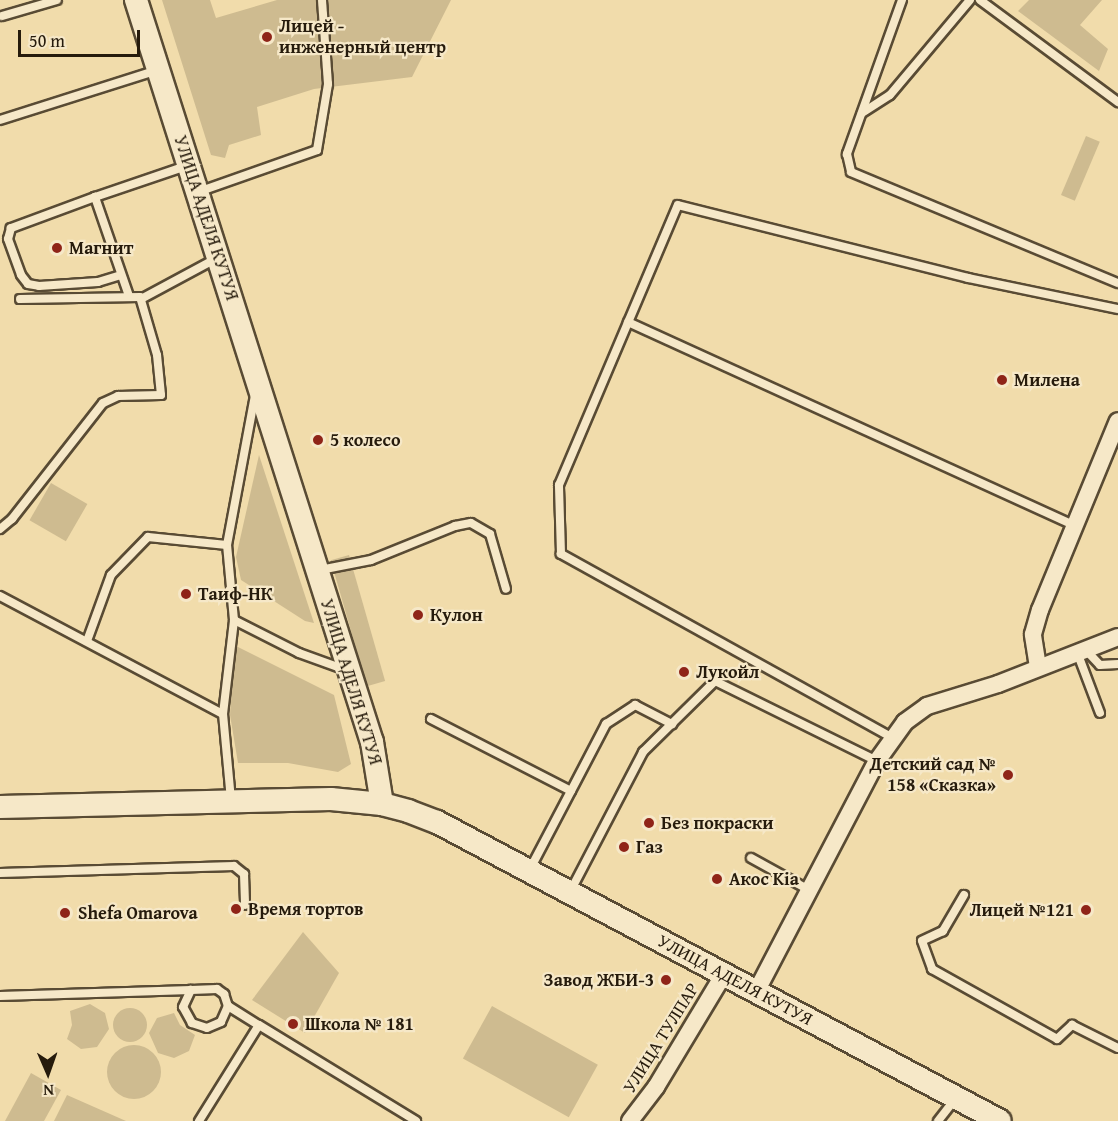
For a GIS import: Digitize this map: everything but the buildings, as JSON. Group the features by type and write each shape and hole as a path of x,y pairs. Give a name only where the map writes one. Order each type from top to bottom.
{"main road":[{"name":"УЛИЦА АДЕЛЯ КУТУЯ","path":"136,0 258,378 346,670 372,742 382,804 437,822 529,873 1000,1121"},
{"path":"0,807 331,799 382,804"}],"street":[{"path":"1038,667 1033,634 1046,590 1118,421"},
{"path":"756,992 877,761 905,722 927,706 998,684 1118,637"},
{"name":"УЛИЦА ТУЛПАР","path":"630,1121 656,1087 724,974"}],"lane":[{"path":"2,16 57,0"},
{"path":"198,192 317,150 328,84 322,0"},
{"path":"902,0 846,160 858,177 1118,283"},
{"path":"862,113 890,95 970,0"},
{"path":"980,0 1118,102"},
{"path":"0,120 159,70"},
{"path":"122,275 98,282 39,286 28,284 21,276 8,239 11,228 189,165"},
{"path":"95,197 129,296"},
{"path":"893,738 561,554 559,485 678,204 968,278 1118,309"},
{"path":"20,299 129,296 141,298 218,258"},
{"path":"0,529 12,519 103,403 118,396 161,395 158,355 141,298"},
{"path":"628,322 1074,525"},
{"path":"231,800 223,714 234,620 226,545 258,378"},
{"path":"317,570 371,560 455,526 471,524 490,534 506,589"},
{"path":"87,641 111,575 148,537 226,545"},
{"path":"0,596 223,714"},
{"path":"234,620 298,653 346,670"},
{"path":"1080,650 1100,665 1118,664"},
{"path":"1080,650 1100,713"},
{"path":"570,893 643,752 715,681 877,761"},
{"path":"529,873 606,724 635,705 672,724"},
{"path":"431,719 570,791"},
{"path":"751,858 809,890"},
{"path":"0,873 234,866 244,874 245,905"},
{"path":"964,895 943,931 922,941 932,969 1057,1039 1072,1025 1118,1048"},
{"path":"190,990 184,1000 184,1013 197,1027 216,1026 225,1018 228,1005"},
{"path":"0,996 220,991 228,1005 416,1121"},
{"path":"199,1121 259,1025"},
{"path":"938,1121 956,1098"}],"shaded area":[{"name":"Лицей - инженерный центр","path":"162,0 210,0 216,18 277,0 451,0 412,77 314,89 257,107 261,135 229,145 225,158 211,155"},
{"path":"1029,0 1102,0 1080,25 1108,49 1099,71 1018,11"},
{"path":"1086,136 1100,142 1075,201 1061,195"},
{"path":"259,455 314,623 305,621 241,580 236,557"},
{"path":"51,483 87,504 66,541 30,520"},
{"path":"349,555 385,681 367,686 331,560"},
{"path":"234,645 334,695 351,764 338,772 288,763 238,763 230,715"},
{"path":"303,932 339,973 305,1033 252,1000"},
{"path":"90,1004 105,1013 109,1029 97,1047 81,1049 67,1039 72,1025 70,1011"},
{"path":"492,1006 598,1065 569,1117 463,1058"},
{"path":"130,1008 142,1013 147,1025 142,1037 130,1042 118,1037 113,1025 118,1013"},
{"path":"174,1013 180,1025 195,1035 189,1051 174,1058 158,1053 149,1033 157,1018"},
{"path":"134,1045 144,1047 153,1053 159,1062 161,1072 159,1082 153,1091 144,1097 134,1099 124,1097 115,1091 109,1082 107,1072 109,1062 115,1053 124,1047"},
{"path":"31,1073 61,1090 44,1121 5,1121"},
{"path":"67,1095 126,1121 54,1121"}],"place":[{"name":"Лицей - инженерный центр","path":"267,37"},
{"name":"Магнит","path":"57,248"},
{"name":"Милена","path":"1002,380"},
{"name":"5 колесо","path":"318,440"},
{"name":"Таиф-НК","path":"186,594"},
{"name":"Кулон","path":"418,615"},
{"name":"Лукойл","path":"684,672"},
{"name":"Детский сад № 158 «Сказка»","path":"1008,775"},
{"name":"Без покраски","path":"649,823"},
{"name":"Газ","path":"624,847"},
{"name":"Акос Kia","path":"717,879"},
{"name":"Время тортов","path":"236,909"},
{"name":"Лицей №121","path":"1086,910"},
{"name":"Shefa Omarova","path":"65,913"},
{"name":"Завод ЖБИ-3","path":"666,980"},
{"name":"Школа № 181","path":"293,1024"}]}
